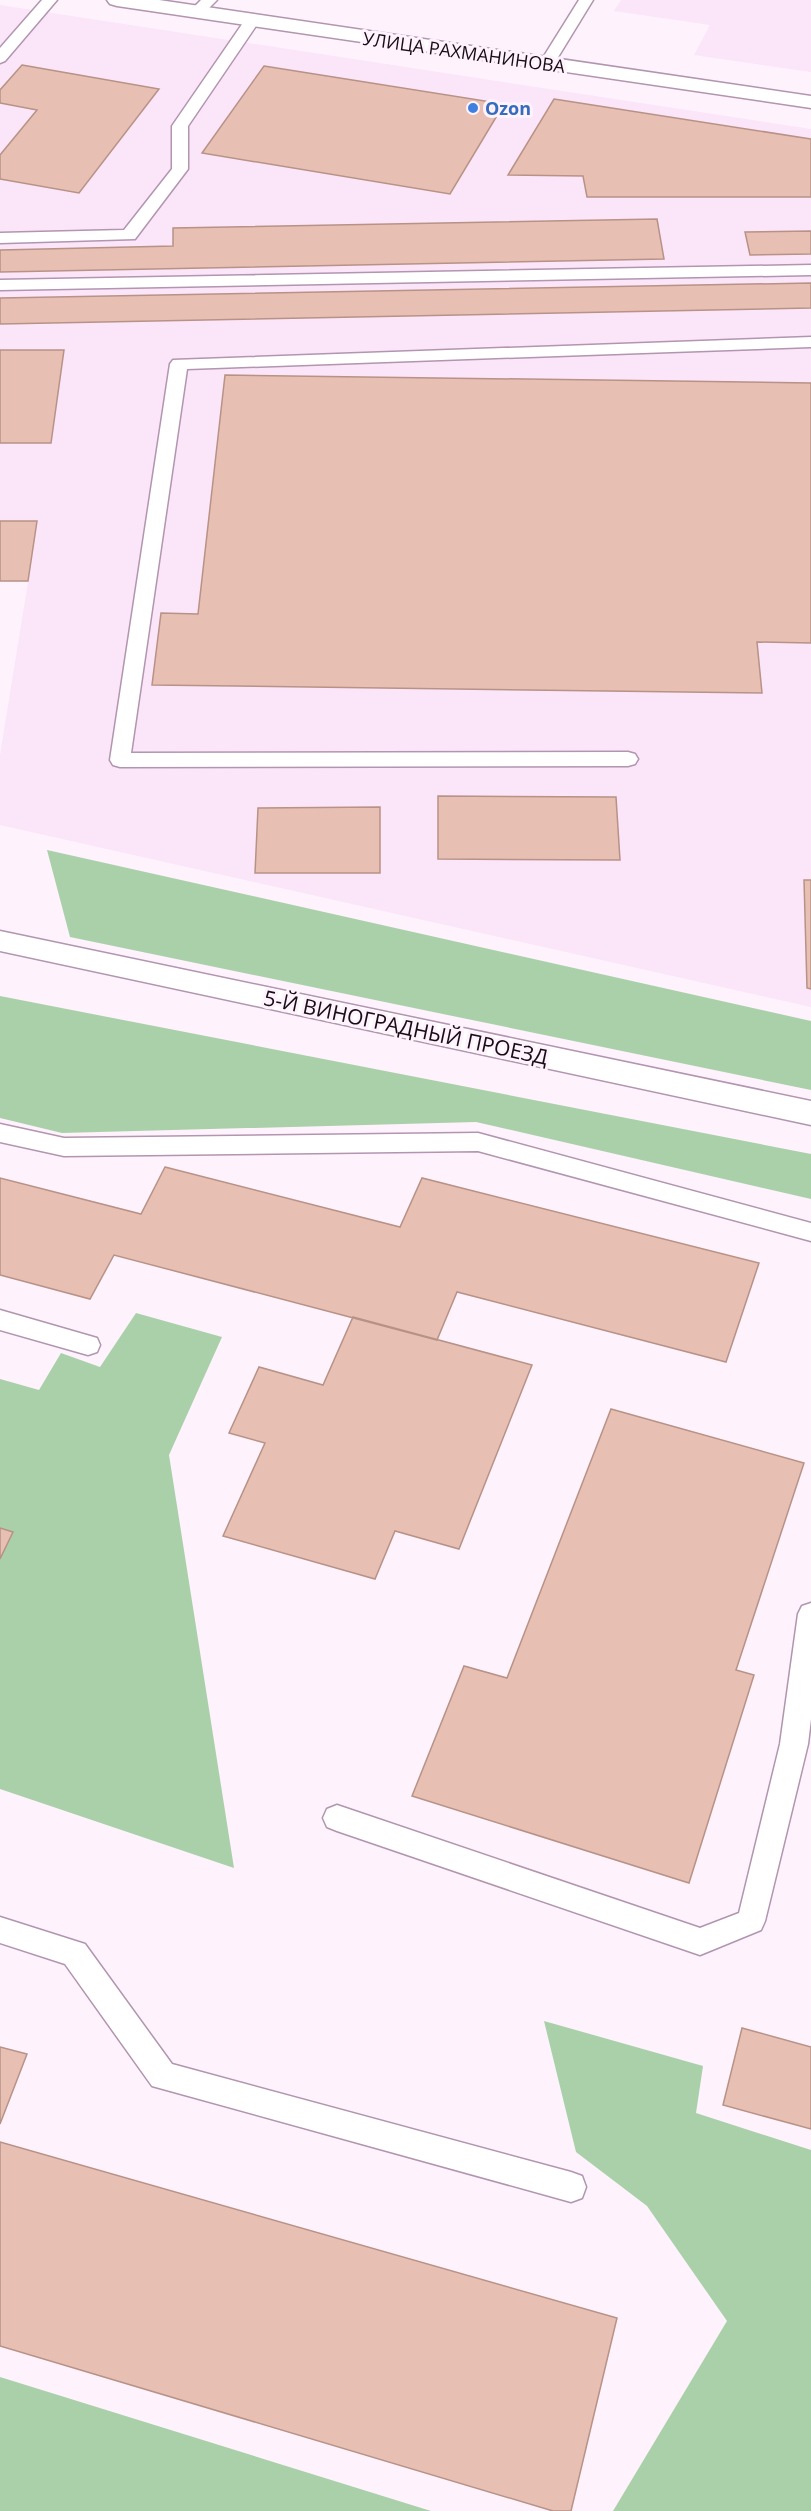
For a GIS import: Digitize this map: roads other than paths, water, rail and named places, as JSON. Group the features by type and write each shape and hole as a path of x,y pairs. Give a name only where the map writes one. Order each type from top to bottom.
{"street":[{"name":"УЛИЦА РАХМАНИНОВА","path":"117,0 204,6 252,20 811,102"},
{"name":"5-Й ВИНОГРАДНЫЙ ПРОЕЗД","path":"0,941 811,1113"}],"lane":[{"path":"0,58 50,0"},
{"path":"547,64 586,0"},
{"path":"0,238 129,235 180,169 180,126 252,20"},
{"path":"0,31 21,34"},
{"path":"0,285 811,270"},
{"path":"628,759 120,760 179,364 811,342"},
{"path":"0,1133 64,1147 478,1142 811,1232"},
{"path":"0,1320 88,1345"},
{"path":"337,1818 700,1942 751,1921 794,1744 811,1614"},
{"path":"0,1930 75,1954 162,2076 571,2187"}],"place":[{"name":"Ozon","path":"473,108"}]}
